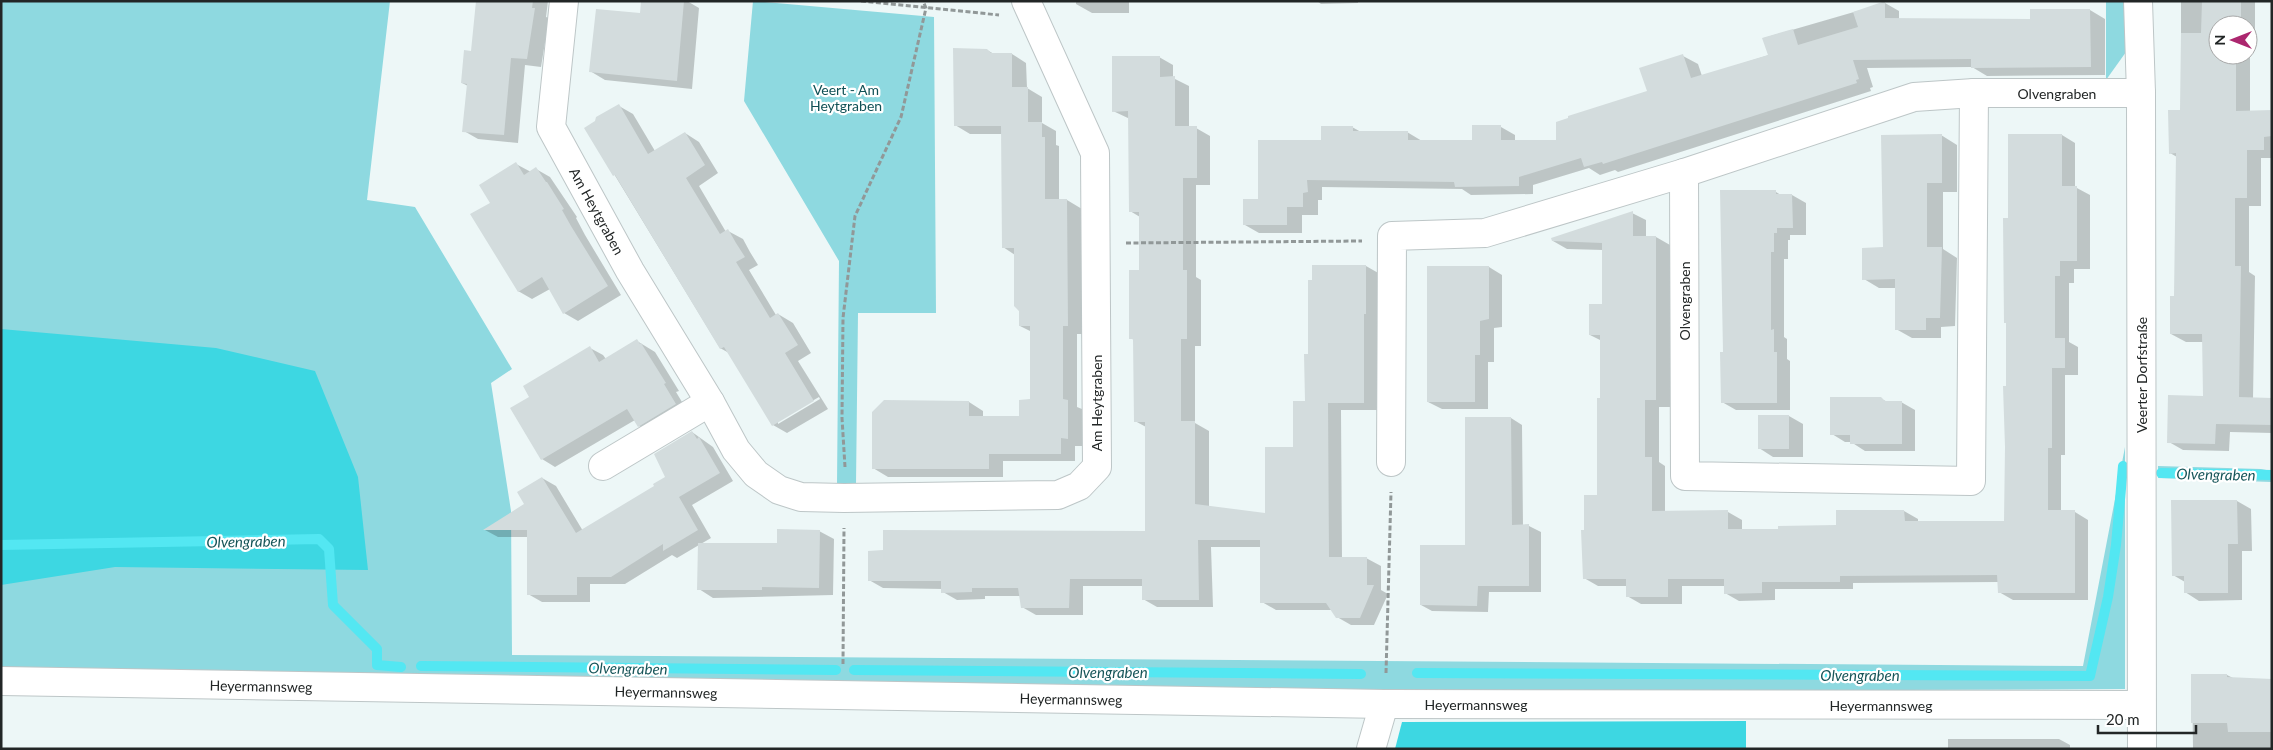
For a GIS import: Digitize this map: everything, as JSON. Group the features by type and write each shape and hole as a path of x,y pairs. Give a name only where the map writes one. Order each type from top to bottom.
{"street":[{"name":"Am Heytgraben","path":"564,1 551,127 630,271 710,402 736,450 756,474 779,490 801,497 844,498 1058,494 1079,486 1097,468 1094,153 1029,9"},
{"name":"Veerter Dorfstraße","path":"2138,1 2141,93 2142,749"},
{"name":"Olvengraben","path":"1392,236 1485,233 1684,173 1914,97 1974,93 2141,93"},
{"name":"Olvengraben","path":"1684,173 1685,476 1971,481 1974,93"},
{"path":"1391,462 1392,236"},
{"path":"603,466 710,402"},
{"name":"Heyermannsweg","path":"1,681 1384,704 2141,705"},
{"path":"1371,749 1384,704"}],"path":[{"path":"861,1 926,8 1029,9"},
{"path":"844,695 844,318 855,216 900,117 926,8 923,1"},
{"path":"1096,242 1372,241 1392,236"},
{"path":"1384,704 1388,655 1391,462"}],"green space":[{"path":"1,1 390,1 367,200 415,207 512,369 491,383 511,511 512,655 2083,666 2125,447 2125,689 1399,692 1,667"},
{"name":"Veert - Am Heytgraben","path":"753,1 934,17 936,313 858,313 856,484 837,484 839,261 744,101"},
{"path":"2106,1 2126,1 2126,52 2106,80"},
{"path":"2158,466 2261,469 2272,471 2272,482 2158,478"}],"shaded area":[{"path":"1,329 216,348 315,371 358,477 368,570 115,567 1,585"},
{"path":"1746,721 1746,749 1395,749 1402,722"}],"building":[{"path":"476,1 533,1 532,8 535,8 527,59 511,58 504,135 462,132 467,84 461,83 464,50 471,51"},
{"path":"641,1 684,1 677,81 589,72 596,9 640,13"},
{"path":"1885,1 1885,18 2030,19 2030,9 2090,9 2091,67 1971,68 1971,59 1853,60 1859,79 1856,80 1857,83 1603,164 1602,162 1584,167 1581,158 1519,177 1519,186 1455,187 1454,182 1307,180 1308,192 1303,193 1303,207 1287,207 1287,225 1243,225 1243,199 1258,199 1258,140 1321,140 1321,126 1353,126 1353,131 1408,131 1408,140 1472,140 1472,125 1501,125 1501,140 1556,140 1556,122 1568,118 1568,116 1647,91 1639,68 1683,54 1691,78 1768,55 1762,38 1793,29 1798,45 1858,27 1853,12"},
{"path":"2202,1 2241,1 2241,15 2208,15 2208,65 2236,65 2236,111 2272,110 2272,136 2264,137 2264,150 2247,150 2247,198 2235,198 2235,266 2241,266 2239,397 2272,398 2272,425 2216,424 2215,444 2167,443 2168,395 2203,396 2202,334 2170,334 2170,296 2174,296 2176,153 2169,154 2168,110 2180,110 2181,33 2201,33"},
{"path":"953,48 987,49 991,53 1012,53 1012,87 1028,87 1028,122 1042,122 1042,137 1045,137 1045,199 1067,199 1068,326 1063,326 1063,399 1068,400 1068,439 1061,438 1061,454 989,454 989,469 872,469 872,412 884,400 969,401 969,416 1019,416 1019,400 1030,399 1030,326 1019,326 1019,311 1014,306 1014,248 1002,248 1001,126 954,126"},
{"path":"1112,56 1160,56 1160,77 1175,76 1175,126 1197,126 1197,178 1183,178 1183,270 1187,270 1187,339 1181,339 1181,421 1195,421 1195,504 1265,513 1265,447 1293,447 1293,401 1305,401 1304,354 1308,354 1308,280 1312,280 1312,265 1366,265 1364,403 1328,403 1329,557 1367,557 1367,585 1374,585 1360,618 1336,618 1326,603 1260,603 1260,540 1198,540 1199,600 1142,600 1142,579 1070,579 1069,608 1021,608 1018,588 972,588 972,592 941,593 941,581 868,581 868,551 883,550 883,530 1145,531 1145,422 1134,422 1133,339 1129,339 1129,270 1139,270 1139,212 1129,212 1128,111 1112,112"},
{"path":"619,104 648,154 685,132 705,165 686,178 720,234 728,229 745,257 736,262 770,318 778,313 798,345 785,353 814,401 772,426 724,347 720,349 615,175 613,176 584,128 595,121 596,117"},
{"path":"1942,134 1942,183 1927,183 1927,247 1942,247 1940,318 1926,318 1926,330 1895,330 1895,279 1862,280 1862,248 1883,247 1881,135"},
{"path":"2008,134 2062,134 2062,186 2077,186 2077,261 2060,261 2060,276 2055,276 2055,338 2065,338 2065,368 2052,368 2052,448 2048,448 2048,510 2075,510 2075,593 1998,593 1997,575 1840,576 1840,582 1762,582 1762,593 1724,594 1724,579 1668,579 1668,597 1626,597 1626,579 1583,579 1581,530 1584,530 1584,495 1597,495 1597,398 1600,398 1600,335 1589,335 1589,304 1602,304 1602,243 1552,241 1551,238 1633,211 1633,236 1656,236 1656,400 1645,400 1645,457 1652,457 1652,511 1728,510 1728,529 1778,529 1778,526 1836,525 1836,510 1904,510 1905,521 2004,521 2005,447 2003,386 2006,386 2006,323 2004,323 2003,218 2008,218"},
{"path":"516,162 524,175 536,167 564,209 562,210 571,226 608,286 563,314 542,277 518,292 470,214 490,203 479,185"},
{"path":"1720,190 1776,190 1776,194 1792,194 1793,228 1777,228 1777,233 1774,233 1774,252 1771,252 1771,330 1774,329 1774,352 1777,352 1777,403 1721,403 1720,352 1723,352"},
{"path":"1427,266 1489,266 1489,319 1480,321 1480,355 1475,355 1475,402 1427,402"},
{"path":"637,339 666,383 664,384 676,404 638,427 627,409 541,460 510,408 529,397 523,386 590,346 599,362"},
{"path":"1830,397 1881,397 1885,401 1902,401 1902,444 1850,444 1850,435 1830,435"},
{"path":"1758,415 1789,415 1789,449 1758,449"},
{"path":"1465,417 1511,417 1512,525 1529,524 1529,586 1478,586 1477,606 1420,605 1420,545 1465,545"},
{"path":"692,431 697,439 699,437 720,473 679,497 698,530 663,551 663,544 611,577 577,577 577,595 527,595 527,530 483,530 524,504 517,492 542,477 576,533 654,486 653,484 665,477 654,454"},
{"path":"2171,500 2237,500 2238,544 2228,544 2228,593 2184,593 2184,576 2172,576"},
{"path":"777,529 820,530 819,588 762,587 762,590 697,590 698,543 777,543"},
{"path":"2191,674 2227,674 2227,677 2272,679 2272,732 2228,732 2227,723 2191,723"}],"waterway":[{"name":"Olvengraben","path":"1417,673 2090,676 2108,597 2116,545 2123,466"},
{"name":"Olvengraben","path":"2161,473 2272,475"},
{"name":"Olvengraben","path":"1,545 319,539 329,549 333,605 377,649 377,665 401,667"},
{"name":"Olvengraben","path":"421,666 836,670"},
{"name":"Olvengraben","path":"854,670 1361,674"}]}
